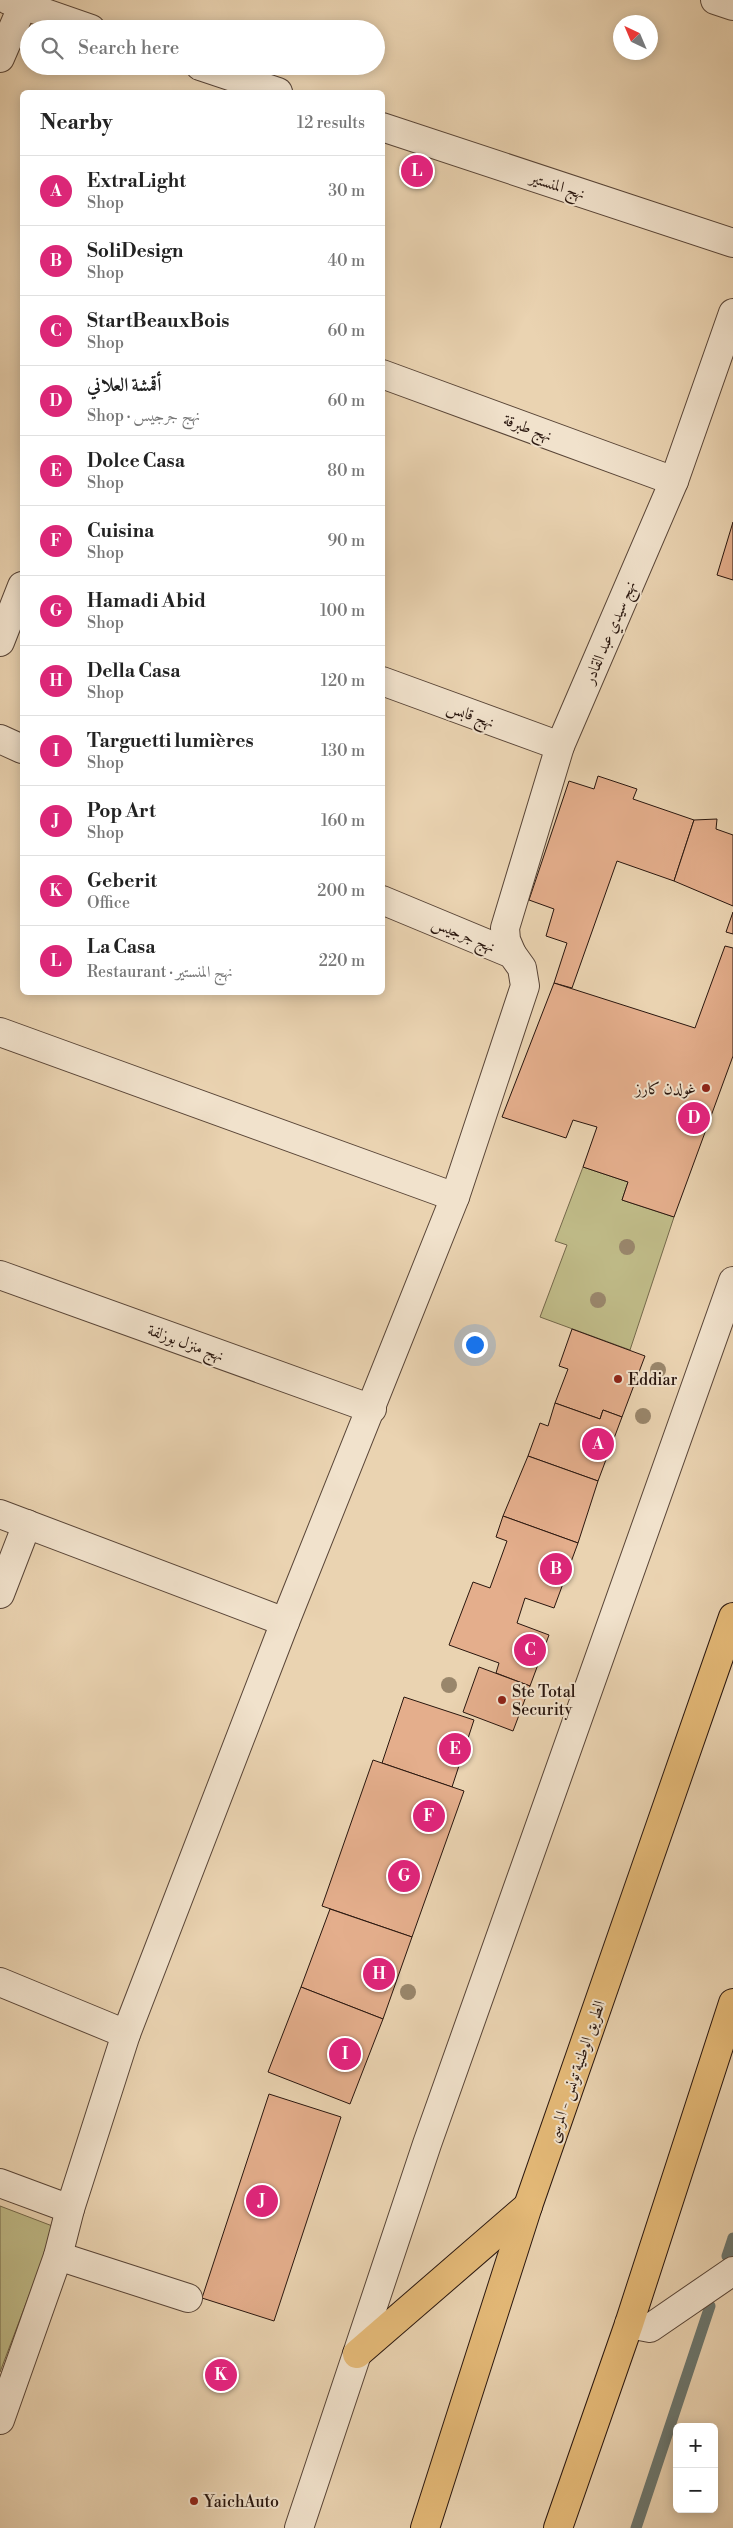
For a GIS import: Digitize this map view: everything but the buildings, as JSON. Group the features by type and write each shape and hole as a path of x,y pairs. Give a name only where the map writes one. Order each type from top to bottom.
{"highway":[{"name":"الطريق الوطنية تونس - المرسى","path":"425,2528 528,2206 733,1617"},
{"path":"558,2528 629,2324 733,2003"},
{"path":"358,2354 528,2206"}],"street":[{"path":"715,0 733,6"},
{"path":"0,58 16,3 65,20"},
{"path":"216,75 236,86 264,90"},
{"name":"نهج المنستير","path":"385,128 733,243"},
{"name":"نهج سيدي عبد القادر","path":"512,954 506,940 505,928 560,746 674,481 733,312"},
{"name":"نهج طبرقة","path":"385,375 674,481"},
{"path":"0,642 20,591"},
{"name":"نهج قابس","path":"385,682 560,746"},
{"path":"0,739 20,748"},
{"name":"نهج جرجيس","path":"385,901 512,954 522,968 525,986 455,1197"},
{"path":"0,1032 455,1197 372,1409 285,1622 126,2034 70,2209 58,2256 41,2298 0,2420"},
{"name":"نهج منزل بوزلفة","path":"0,1275 372,1409"},
{"path":"299,2528 427,2144 733,1281"},
{"path":"0,1514 285,1622"},
{"path":"0,1594 27,1524"},
{"path":"0,1982 126,2034"},
{"path":"0,2183 70,2209"},
{"path":"58,2256 188,2298"},
{"path":"629,2324 650,2328 733,2271"}],"shaded area":[{"path":"583,1167 628,1182 622,1200 674,1217 630,1350 540,1317 567,1245 555,1241"},
{"path":"0,2206 55,2227 0,2372"}],"waterway":[{"path":"727,2256 733,2238"},
{"path":"636,2528 710,2306"}],"place":[{"name":"La Casa","path":"417,171"},
{"name":"غولدن كارز","path":"706,1088"},
{"name":"أقمشة العلاني","path":"694,1118"},
{"name":"Eddiar","path":"618,1379"},
{"name":"ExtraLight","path":"598,1444"},
{"name":"SoliDesign","path":"556,1569"},
{"name":"StartBeauxBois","path":"530,1650"},
{"name":"Ste Total Security","path":"502,1700"},
{"name":"Dolce Casa","path":"455,1749"},
{"name":"Cuisina","path":"429,1816"},
{"name":"Hamadi Abid","path":"404,1876"},
{"name":"Della Casa","path":"379,1974"},
{"name":"Targuetti lumières","path":"345,2054"},
{"name":"Pop Art","path":"262,2201"},
{"name":"Geberit","path":"221,2375"},
{"name":"YaichAuto","path":"194,2501"}]}
